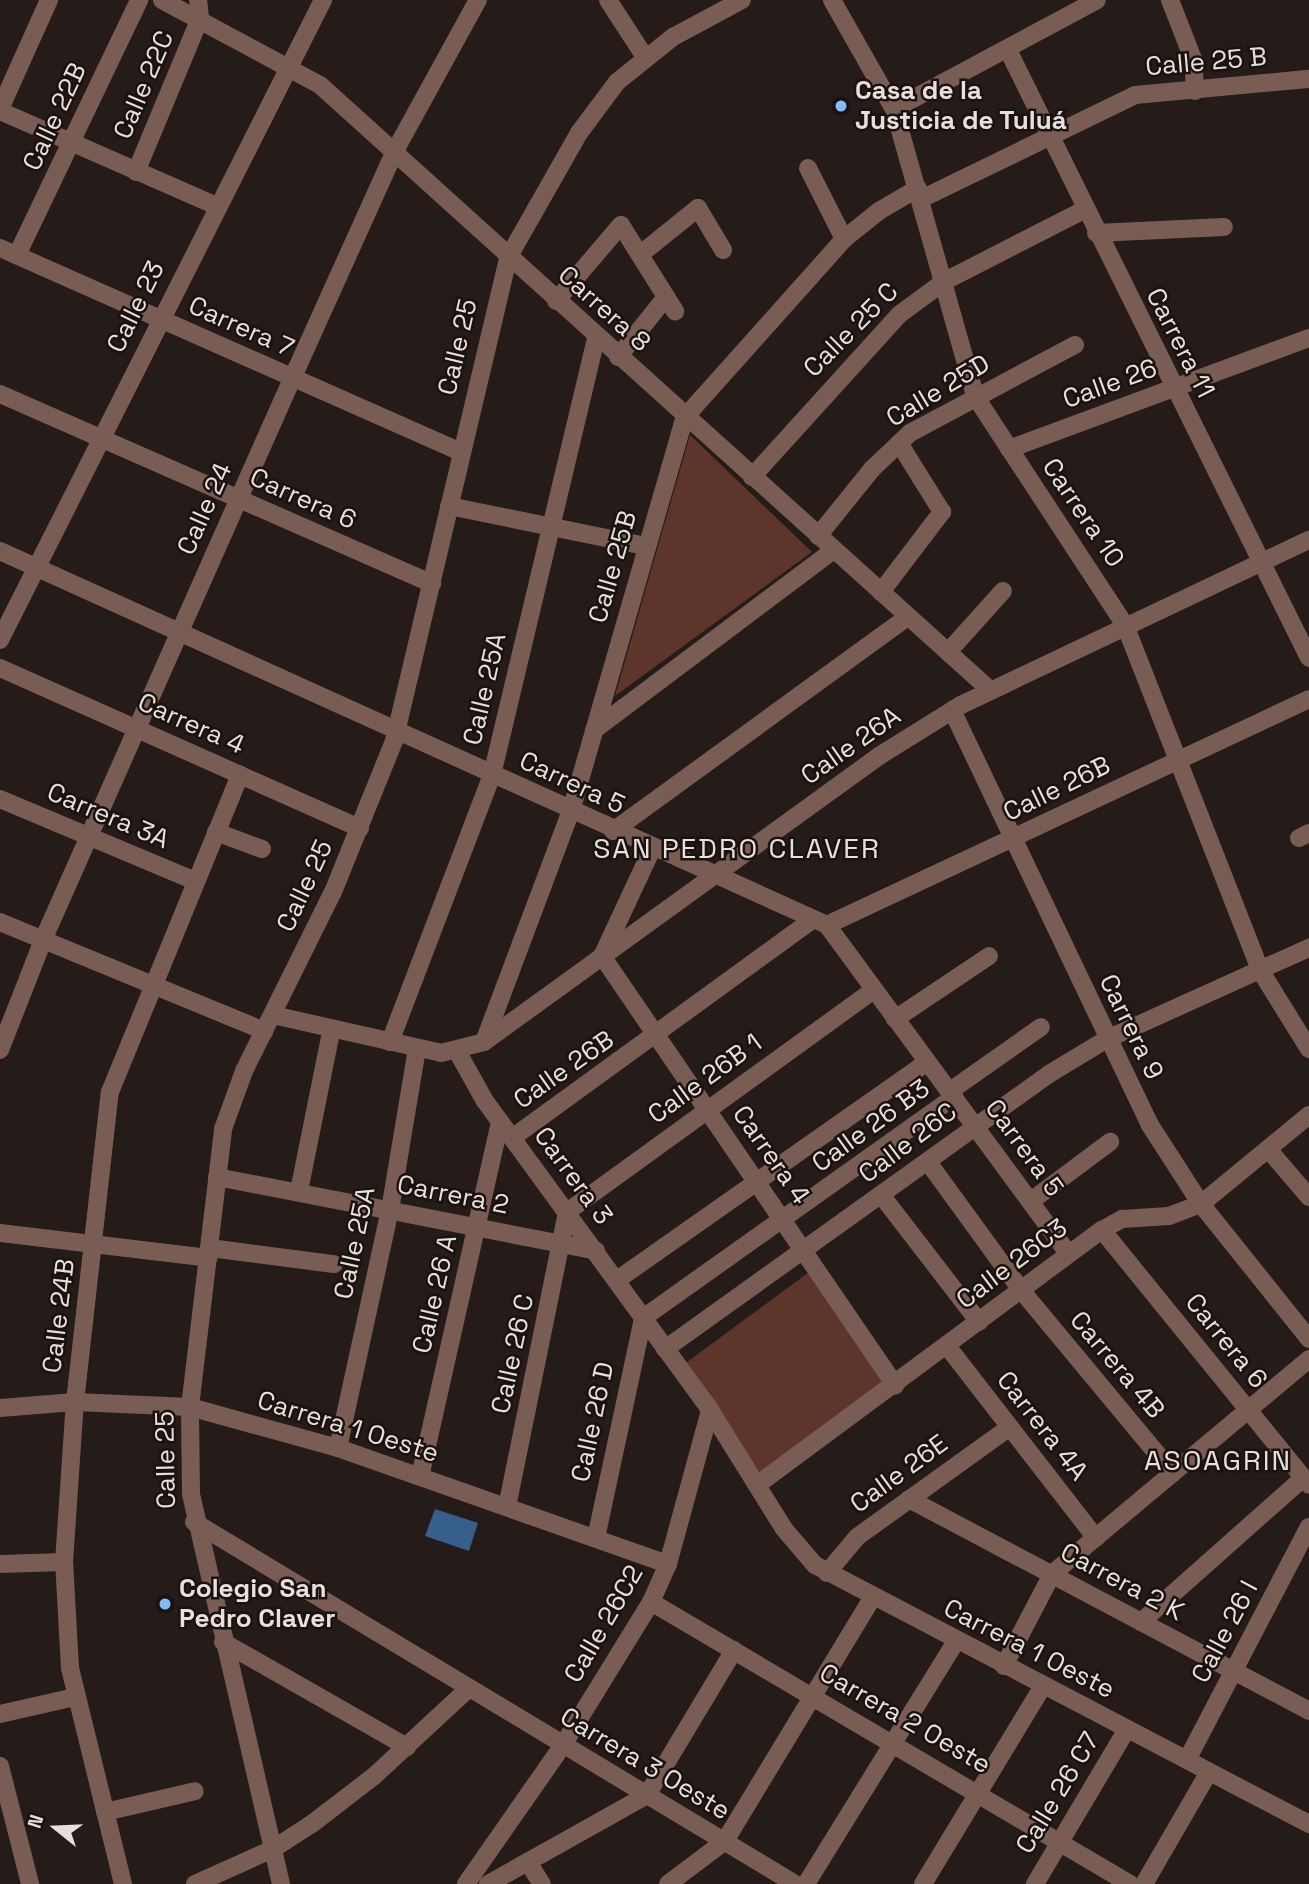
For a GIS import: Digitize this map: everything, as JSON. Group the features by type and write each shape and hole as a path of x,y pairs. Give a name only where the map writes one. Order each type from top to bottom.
{"street":[{"path":"49,0 0,110 72,145 216,206"},
{"name":"Calle 22B","path":"18,255 139,0"},
{"name":"Carrera 8","path":"162,0 199,9 286,64 397,149 556,301 989,689"},
{"name":"Calle 23","path":"0,640 286,64 323,0"},
{"name":"Calle 24","path":"0,1050 43,940 292,379 397,149 478,0"},
{"path":"608,0 645,57"},
{"name":"Calle 25","path":"281,1884 194,1522 190,1407 217,1177 229,1108 360,828 397,730 509,258 579,133 617,82 645,57 742,0"},
{"name":"Carrera 10","path":"832,0 894,109 945,281 975,396 1125,625 1260,970 1309,1049"},
{"path":"894,109 1097,0"},
{"path":"1170,0 1193,60 1195,91"},
{"name":"Calle 22C","path":"136,172 199,9"},
{"name":"Carrera 11","path":"1008,50 1046,136 1309,658"},
{"name":"Calle 25 B","path":"920,194 1135,95 1309,79"},
{"path":"808,168 844,239"},
{"name":"Calle 25B","path":"484,1042 571,811 685,417 844,239 878,211 920,194"},
{"path":"642,253 698,208 723,250"},
{"name":"Calle 25 C","path":"752,477 868,343 945,281 1084,210"},
{"path":"556,301 621,225 642,253 671,304 618,357"},
{"path":"1096,233 1224,227"},
{"name":"Carrera 7","path":"0,248 461,452"},
{"name":"Calle 25A","path":"390,1042 492,775 596,337"},
{"name":"Calle 26","path":"1009,449 1309,338"},
{"name":"Calle 25D","path":"818,536 899,443 975,396 1075,345"},
{"name":"Carrera 6","path":"0,394 432,584"},
{"path":"881,592 943,512 899,443"},
{"path":"449,506 646,546"},
{"name":"Calle 26A","path":"457,1051 484,1042 712,877 952,710 989,689 1309,540"},
{"path":"594,730 834,550"},
{"name":"Carrera 5","path":"0,551 397,730 712,877 820,922 976,1125 1069,1254"},
{"path":"948,652 1003,591"},
{"path":"613,831 908,617"},
{"name":"Carrera 4","path":"0,668 360,828"},
{"name":"Calle 26B","path":"512,1138 820,922 1013,839 1309,699"},
{"name":"Carrera 9","path":"952,710 1150,1125 1201,1204 1309,1339"},
{"name":"Calle 24B","path":"123,1884 75,1697 64,1562 75,1402 110,1091 150,987 240,775"},
{"name":"Carrera 3A","path":"0,799 195,881"},
{"path":"216,832 262,849"},
{"path":"602,956 652,849"},
{"path":"0,922 150,987 264,1031"},
{"name":"Calle 26C","path":"665,1349 806,1252 976,1125 1107,1039 1309,948"},
{"name":"Carrera 4","path":"602,956 895,1385"},
{"path":"895,1019 989,956"},
{"name":"Calle 26B 1","path":"568,1212 874,990"},
{"path":"273,1014 417,1048 457,1051"},
{"name":"Calle 26 B3","path":"786,1222 1041,1027"},
{"path":"299,1191 332,1028"},
{"name":"Calle 25A","path":"338,1448 390,1210 417,1048"},
{"name":"Carrera 3","path":"457,1051 500,1122 710,1410 757,1485"},
{"path":"617,1280 927,1062"},
{"name":"Calle 26C3","path":"757,1485 1102,1230 1122,1219 1169,1216 1201,1204 1309,1115"},
{"name":"Calle 26 A","path":"420,1477 500,1122"},
{"path":"1031,1201 1110,1142"},
{"path":"1268,1149 1309,1197"},
{"name":"Carrera 4B","path":"928,1162 1021,1290 1173,1473"},
{"name":"Carrera 2","path":"217,1177 596,1251"},
{"path":"882,1196 979,1322"},
{"name":"Calle 26 C","path":"506,1507 564,1244 568,1212"},
{"path":"643,1318 786,1222"},
{"name":"Carrera 6","path":"1102,1230 1306,1481"},
{"path":"0,1233 94,1246 334,1264"},
{"name":"Calle 26 D","path":"596,1538 643,1318"},
{"name":"Carrera 4A","path":"947,1346 1096,1538"},
{"path":"1004,1666 1052,1574 1309,1359"},
{"name":"Carrera 1 Oeste","path":"0,1408 75,1402 190,1407 338,1448 668,1564"},
{"path":"668,1564 710,1410"},
{"name":"Calle 26E","path":"827,1573 857,1537 1010,1427"},
{"path":"1141,1622 1306,1481"},
{"name":"Carrera 1 Oeste","path":"757,1485 800,1551 827,1573 1309,1824"},
{"name":"Carrera 2 K","path":"909,1499 1309,1712"},
{"name":"Carrera 3 Oeste","path":"194,1522 795,1884"},
{"name":"Calle 26 I","path":"1187,1760 1309,1527"},
{"path":"0,1563 64,1562"},
{"name":"Calle 26C2","path":"466,1884 563,1745 651,1602 668,1564"},
{"path":"668,1884 725,1841 872,1598"},
{"name":"Carrera 2 Oeste","path":"651,1602 894,1742 1130,1884"},
{"path":"806,1884 956,1641"},
{"path":"223,1642 407,1747"},
{"path":"488,1884 647,1795 734,1650"},
{"path":"923,1884 1043,1686"},
{"path":"195,1884 273,1849 407,1747 468,1689"},
{"path":"0,1714 75,1697"},
{"name":"Calle 26 C7","path":"1035,1884 1127,1729"},
{"path":"0,1766 30,1884"},
{"path":"1144,1884 1209,1772"},
{"path":"104,1812 195,1791"},
{"path":"528,1862 542,1884"}],"shaded area":[{"path":"690,435 812,552 615,696"},
{"path":"812,1270 888,1386 761,1474 683,1365"}],"water":[{"path":"435,1509 478,1523 469,1551 425,1536"}],"place":[{"name":"Casa de la Justicia de Tuluá","path":"841,106"},
{"name":"Colegio San Pedro Claver","path":"165,1604"}],"district":[{"name":"SAN PEDRO CLAVER","path":"737,848"},
{"name":"ASOAGRIN","path":"1218,1460"}]}
